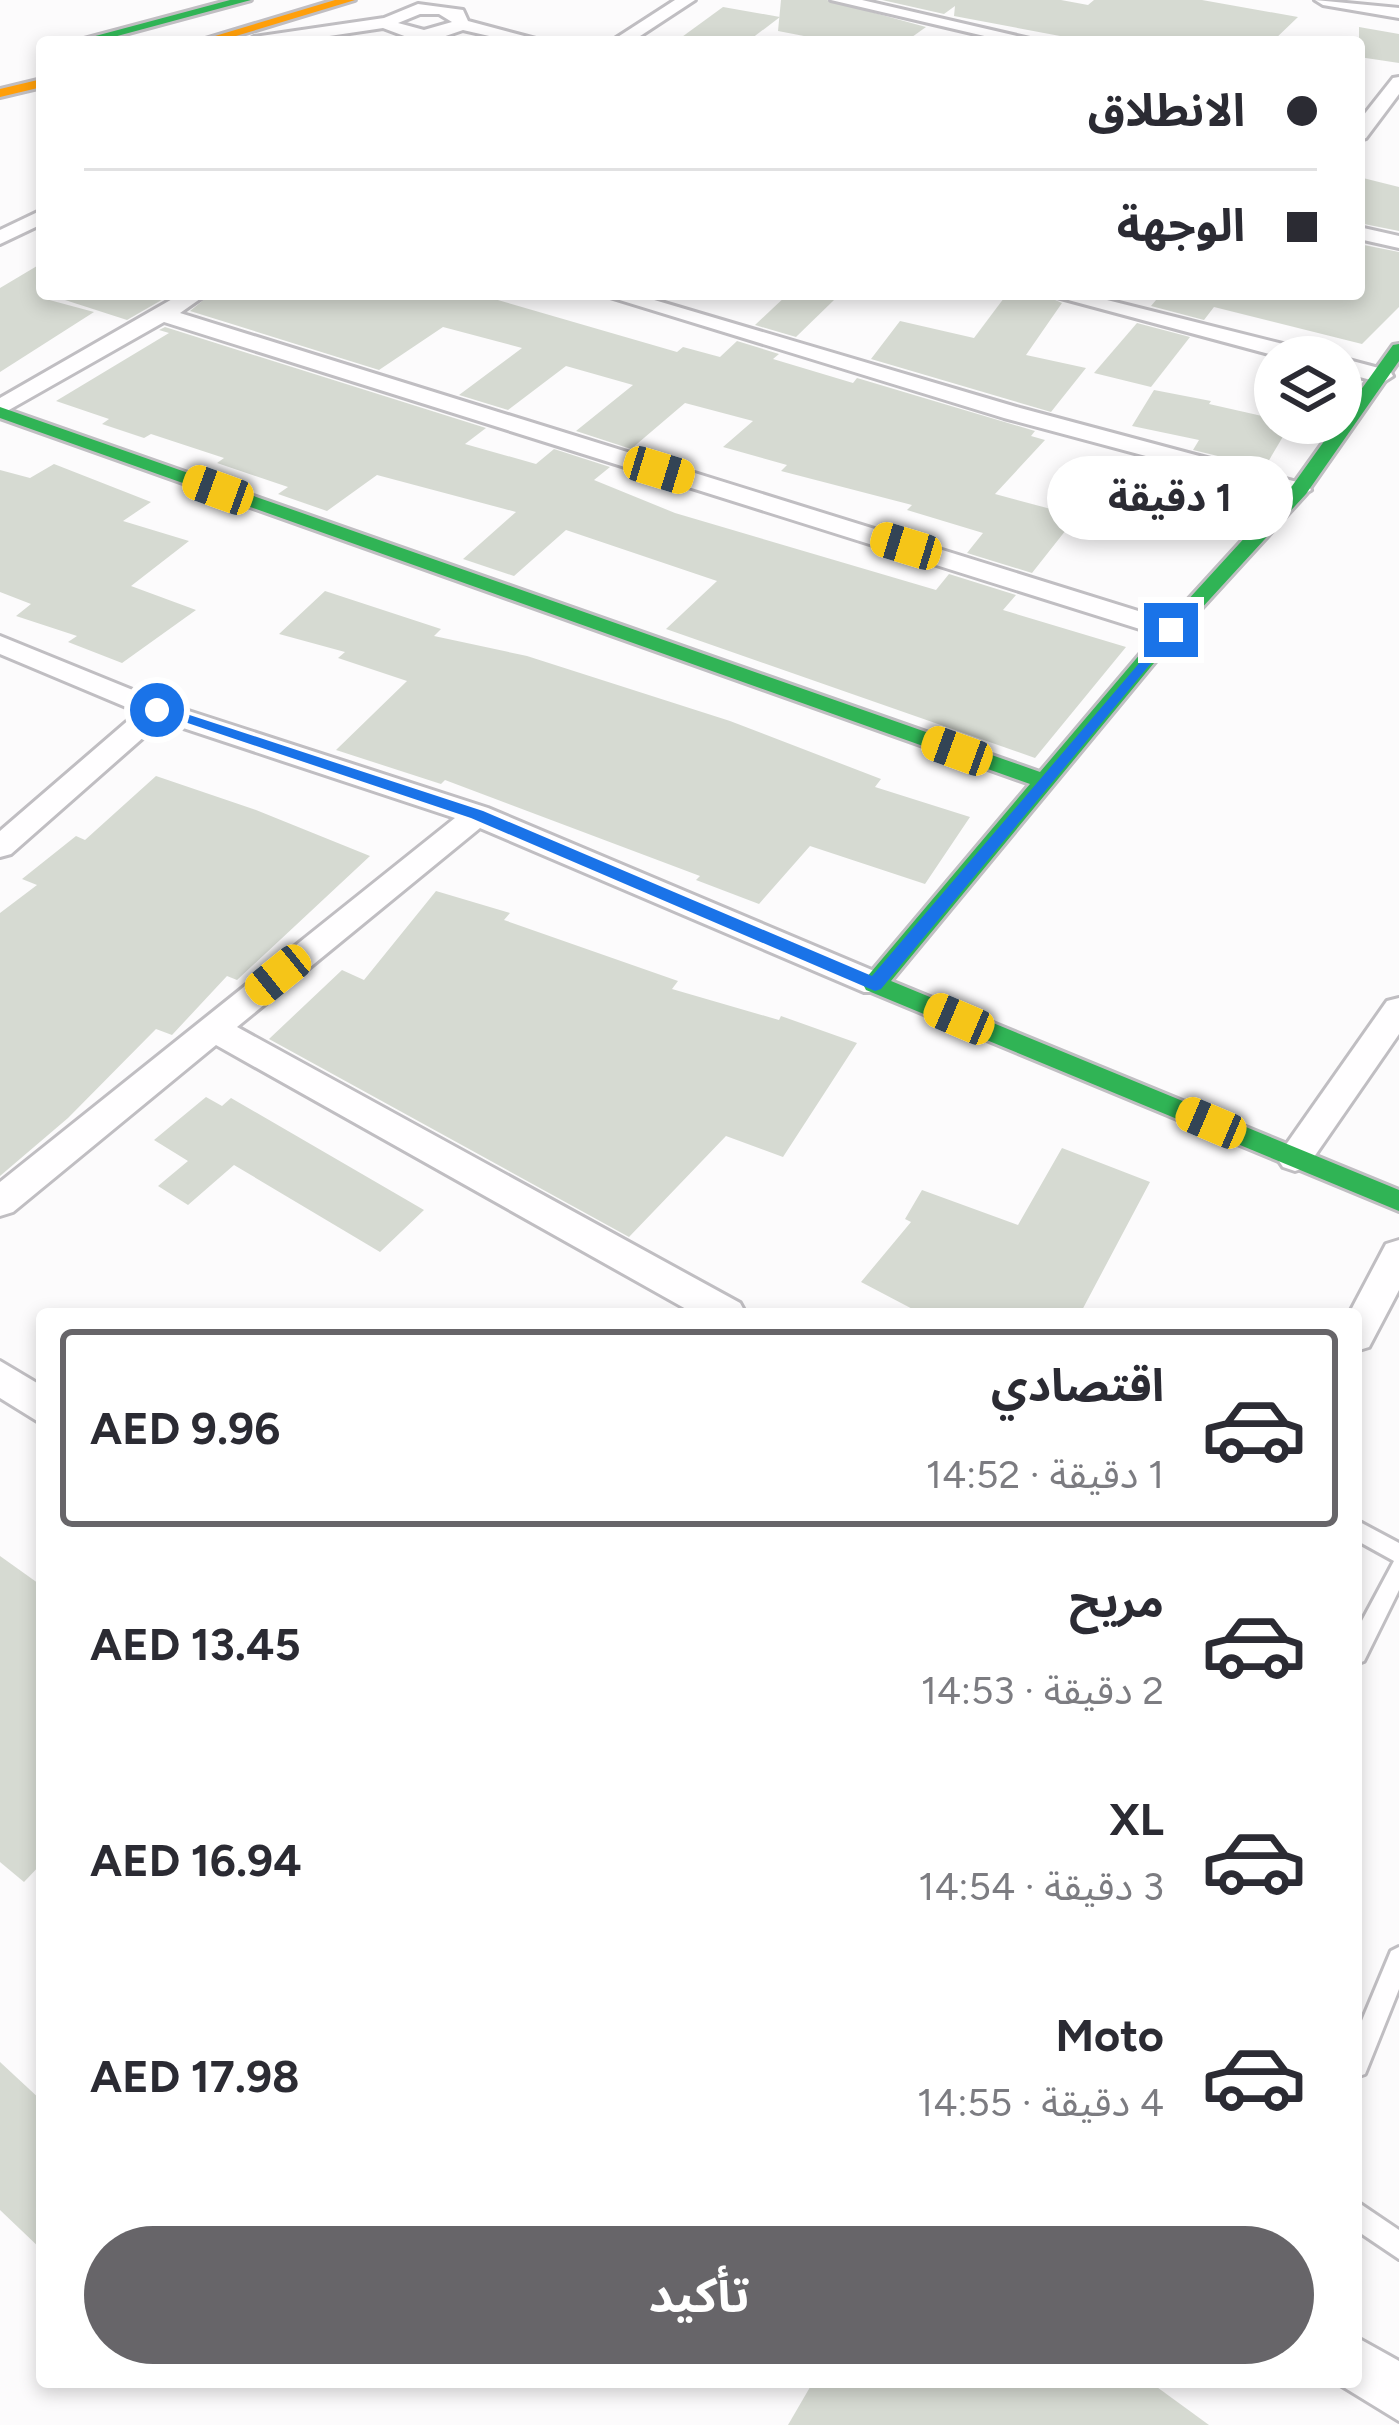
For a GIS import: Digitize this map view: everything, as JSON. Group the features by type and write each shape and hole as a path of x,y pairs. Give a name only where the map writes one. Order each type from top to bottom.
{"street":[{"path":"103,36 244,0"},
{"path":"223,36 349,0"},
{"path":"629,36 687,0"},
{"path":"839,0 1006,36"},
{"path":"1323,0 1399,13"},
{"path":"371,36 407,11 458,12 522,36"},
{"path":"430,36 458,12"},
{"path":"299,36 389,24 426,36"},
{"path":"1366,114 1399,82"},
{"path":"0,93 36,84"},
{"path":"0,209 36,222"},
{"path":"0,238 36,225"},
{"path":"0,262 36,228"},
{"path":"1365,234 1399,242"},
{"path":"1365,251 1399,259"},
{"path":"0,410 186,300"},
{"path":"631,300 1012,413 1299,490"},
{"path":"1081,300 1254,344"},
{"path":"162,314 1171,630"},
{"path":"875,985 1171,630 1299,490 1399,349"},
{"path":"1362,371 1382,376"},
{"path":"0,410 1043,781"},
{"path":"0,644 157,710 477,815 1399,1201"},
{"path":"0,847 157,710"},
{"path":"0,1202 477,815"},
{"path":"1295,1158 1399,1009"},
{"path":"212,1028 717,1308"},
{"path":"1362,1325 1399,1254"},
{"path":"0,1377 36,1404"},
{"path":"1362,2368 1399,2393"}],"lane":[{"path":"1362,1532 1399,1554"},
{"path":"1362,1642 1399,1569"},
{"path":"1362,2050 1399,1959"},
{"path":"1362,2218 1399,2246"}],"building":[{"path":"781,0 827,0 926,27 913,36 804,36 778,31"},
{"path":"882,0 1061,0 1088,5 1094,0 1202,0 1298,17 1278,36 1060,36 954,16 955,6 944,14"},
{"path":"723,7 780,17 755,36 683,36"},
{"path":"1359,27 1399,34 1399,63 1365,58 1365,36 1359,36"},
{"path":"1365,178 1399,187 1399,231 1365,224"},
{"path":"1365,245 1399,252 1399,307 1362,344 1362,336 1330,336 1214,307 1204,320 1151,306 1156,300 1365,300"},
{"path":"36,267 36,300 94,312 0,372 0,288"},
{"path":"65,300 162,300 127,320"},
{"path":"204,300 498,300 677,352 683,347 720,357 737,341 779,354 773,359 853,383 857,378 1035,431 1031,436 1045,440 995,494 1077,516 1032,573 967,553 983,533 907,510 912,505 781,471 787,465 723,447 753,421 685,403 631,449 576,431 633,385 566,366 508,410 459,395 522,348 443,327 379,370 190,311"},
{"path":"782,300 834,300 796,337 755,325"},
{"path":"1002,300 1055,300 1062,303 1026,355 1086,368 1051,412 871,359 900,321 974,338"},
{"path":"1137,323 1190,337 1151,387 1094,373"},
{"path":"165,327 486,428 465,444 536,464 554,449 610,467 594,480 675,513 936,590 949,574 1016,595 1003,610 1126,647 1035,758 666,629 717,581 566,530 514,576 463,559 516,512 377,475 327,511 278,494 288,487 217,463 224,458 102,424 109,419 56,401 169,333 159,330"},
{"path":"1154,390 1254,414 1254,444 1279,444 1265,467 1193,450 1199,440 1132,426"},
{"path":"54,464 151,502 123,521 189,541 131,586 196,610 122,663 68,642 77,636 16,616 31,604 0,592 0,470 30,478"},
{"path":"325,591 441,629 434,636 527,656 730,721 881,779 875,787 970,817 925,884 810,846 759,904 696,880 700,876 445,780 441,784 336,750 407,681 338,658 345,652 279,634"},
{"path":"156,776 370,856 237,980 227,976 172,1035 156,1029 68,1118 0,1176 0,913 37,885 22,879 76,836 85,840"},
{"path":"436,891 510,913 504,920 678,981 672,989 779,1020 781,1016 857,1043 783,1157 726,1136 629,1237 269,1039 342,970 364,980"},
{"path":"206,1097 222,1106 231,1098 424,1210 380,1252 234,1165 188,1205 158,1186 188,1161 154,1140"},
{"path":"1062,1148 1150,1182 1083,1308 911,1308 861,1282 911,1222 905,1219 922,1190 1018,1225"},
{"path":"0,1556 36,1582 36,1869 24,1882 0,1862"},
{"path":"0,2062 36,2095 36,2244 0,2210"},
{"path":"810,2388 1158,2388 1209,2425 788,2425"}],"traffic: fast":[{"path":"104,36 245,0"},
{"path":"1399,349 1299,490 1171,630 875,984 1399,1201"},
{"path":"0,412 1043,781"}],"traffic: slow":[{"path":"223,36 349,0"},
{"path":"0,93 36,84"}],"route":[{"path":"157,710 477,815 875,985 1171,630"}]}
